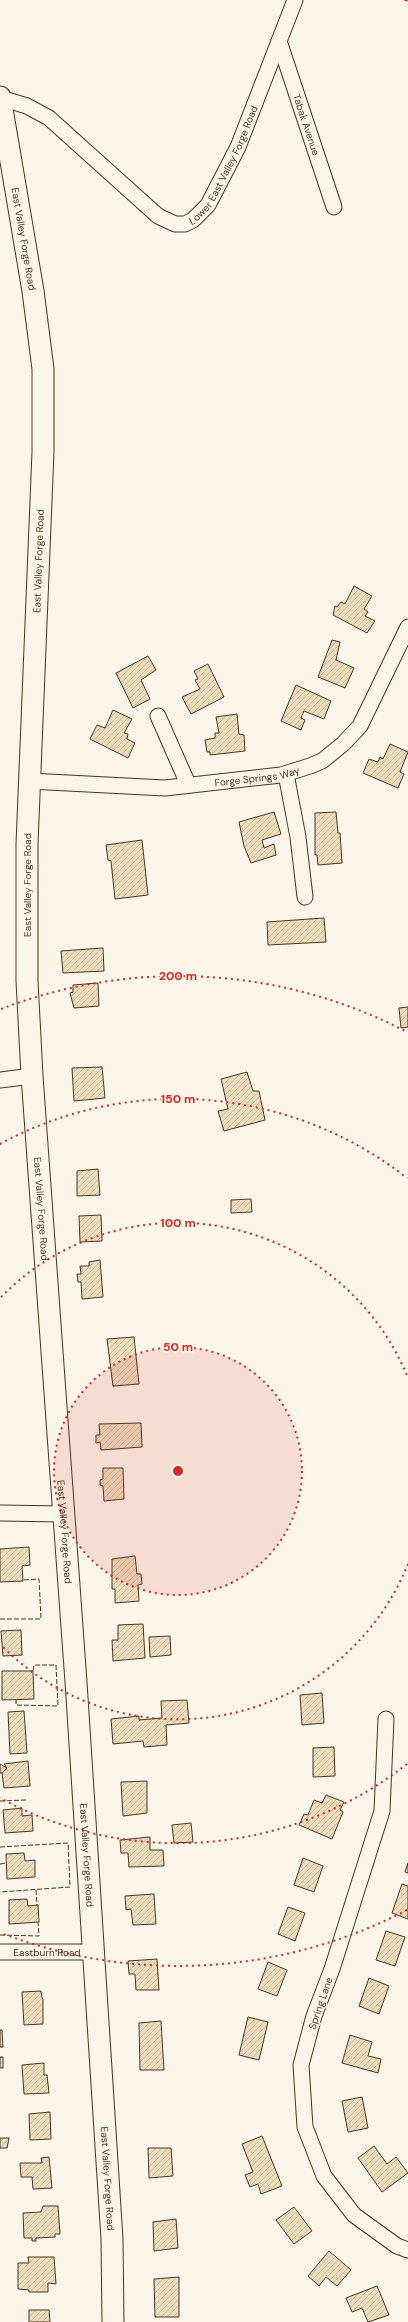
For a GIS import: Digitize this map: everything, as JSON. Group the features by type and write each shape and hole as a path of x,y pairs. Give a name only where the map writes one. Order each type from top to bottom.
{"main road":[{"name":"East Valley Forge Road","path":"0,97 39,329 43,376 43,452 29,781 26,916 32,1076 113,2243 113,2322"}],"street":[{"name":"Lower East Valley Forge Road","path":"0,97 27,106 43,114 158,216 171,223 185,224 202,214 228,170 295,0"},
{"name":"Tabak Avenue","path":"279,41 334,207"},
{"name":"Forge Springs Way","path":"29,781 165,788 188,784 286,774 322,761 343,744 360,726 372,705 394,652 408,627"},
{"path":"158,716 188,784"},
{"path":"286,774 298,837 305,897"},
{"path":"0,1080 32,1076"},
{"path":"0,1513 63,1514"},
{"name":"Spring Lane","path":"386,1719 382,1811 332,1969 314,2016 301,2065 305,2127 324,2176 354,2215 397,2246 408,2250"},
{"name":"Eastburn Road","path":"0,1952 93,1952"}],"building":[{"path":"354,586 372,596 364,609 368,612 365,616 375,621 367,633 333,615 335,606 337,607 341,602 345,604"},
{"path":"332,640 340,642 336,660 354,668 345,688 318,677"},
{"path":"148,656 156,670 141,680 150,699 133,708 116,673"},
{"path":"208,664 224,697 191,714 182,697 200,689 195,680 198,679 194,671"},
{"path":"296,685 331,701 324,719 304,711 301,718 305,720 301,730 281,721"},
{"path":"113,710 132,719 124,733 128,734 127,739 135,743 128,758 90,739 97,725 105,728"},
{"path":"237,714 239,734 244,735 245,751 210,755 210,752 207,752 205,740 215,738 215,733 219,733 216,717"},
{"path":"390,744 408,752 400,772 404,774 398,788 363,773 369,759 378,762 380,757 383,759"},
{"path":"274,812 281,834 262,840 264,848 274,844 276,855 251,863 244,846 239,822"},
{"path":"336,812 338,833 340,833 342,863 318,865 317,855 315,855 315,813"},
{"path":"142,840 148,895 115,899 111,861 108,860 106,845"},
{"path":"324,918 326,942 268,945 267,922"},
{"path":"103,948 104,971 63,973 61,951"},
{"path":"98,983 99,1006 74,1008 70,993 73,992 73,985"},
{"path":"408,1007 408,1027 401,1028 399,1008"},
{"path":"102,1067 105,1098 74,1101 72,1068"},
{"path":"247,1072 253,1091 259,1091 265,1120 224,1131 218,1111 228,1109 221,1079"},
{"path":"98,1169 100,1195 77,1196 77,1171"},
{"path":"251,1199 252,1212 231,1213 231,1200"},
{"path":"101,1215 102,1241 80,1242 79,1216"},
{"path":"100,1260 103,1297 82,1299 81,1282 78,1282 77,1274 81,1274 80,1266 89,1266 89,1262"},
{"path":"134,1337 139,1384 113,1386 107,1339"},
{"path":"141,1423 142,1447 101,1450 100,1442 96,1443 96,1435 100,1435 99,1424"},
{"path":"103,1468 123,1468 124,1499 104,1501 103,1486 100,1485 100,1480 103,1479"},
{"path":"29,1547 30,1565 22,1566 23,1581 0,1582 0,1549"},
{"path":"135,1556 137,1574 141,1574 142,1584 138,1585 139,1601 115,1603 115,1589 112,1589 112,1559"},
{"path":"143,1624 145,1658 113,1661 112,1640 118,1640 118,1625"},
{"path":"21,1630 22,1655 3,1656 1,1631"},
{"path":"170,1636 171,1655 150,1657 149,1637"},
{"path":"2,1671 33,1671 34,1699 2,1700"},
{"path":"322,1693 324,1723 302,1725 300,1695"},
{"path":"187,1700 189,1723 166,1725 167,1745 144,1747 143,1741 113,1744 111,1719 139,1716 139,1720 162,1718 161,1701"},
{"path":"24,1711 27,1753 10,1754 8,1712"},
{"path":"334,1747 335,1776 313,1777 313,1748"},
{"path":"28,1761 30,1786 4,1788 2,1773 7,1768 4,1764"},
{"path":"0,1764 7,1768 2,1773 0,1773"},
{"path":"147,1781 147,1813 123,1816 121,1782"},
{"path":"326,1795 344,1802 340,1810 343,1812 332,1839 299,1825 304,1814 308,1815 314,1800 322,1803"},
{"path":"22,1808 22,1816 32,1815 33,1831 5,1833 3,1810"},
{"path":"191,1823 193,1842 174,1843 172,1825"},
{"path":"150,1837 150,1850 163,1850 164,1866 129,1867 128,1853 121,1853 120,1840"},
{"path":"24,1853 25,1861 35,1860 35,1877 7,1879 6,1854"},
{"path":"303,1858 323,1866 314,1892 294,1885"},
{"path":"408,1863 408,1873 405,1872"},
{"path":"402,1884 408,1886 408,1919 392,1913"},
{"path":"154,1894 156,1924 133,1925 131,1909 126,1910 125,1896"},
{"path":"27,1899 28,1906 38,1905 39,1922 9,1924 9,1900"},
{"path":"288,1907 305,1913 295,1941 278,1934"},
{"path":"386,1931 405,1937 395,1966 376,1960"},
{"path":"157,1959 159,1990 136,1990 135,1974 129,1974 128,1961"},
{"path":"268,1962 287,1970 277,1996 258,1989"},
{"path":"369,1978 389,1986 379,2014 359,2006"},
{"path":"41,1991 43,1999 43,2024 24,2025 22,1992"},
{"path":"248,2017 268,2022 259,2060 239,2055"},
{"path":"161,2021 164,2070 140,2070 139,2023"},
{"path":"0,2030 2,2030 3,2047 0,2047"},
{"path":"350,2035 372,2042 368,2056 381,2059 378,2073 342,2063"},
{"path":"0,2057 3,2057 3,2068 0,2068"},
{"path":"44,2063 44,2075 47,2075 49,2093 24,2094 22,2065"},
{"path":"362,2097 368,2128 348,2132 342,2101"},
{"path":"50,2112 51,2139 30,2140 29,2114"},
{"path":"262,2136 282,2186 261,2194 258,2184 250,2187 245,2175 253,2172 242,2144"},
{"path":"0,2138 9,2138 7,2148 0,2148"},
{"path":"374,2146 387,2164 396,2157 408,2173 382,2192 358,2158"},
{"path":"148,2148 171,2148 173,2176 149,2178"},
{"path":"49,2157 52,2188 33,2189 32,2177 21,2177 20,2163 42,2163 41,2158"},
{"path":"43,2206 58,2206 60,2234 55,2234 55,2237 36,2238 36,2241 32,2241 32,2238 24,2238 23,2213 41,2212"},
{"path":"294,2207 312,2231 294,2244 276,2220"},
{"path":"176,2219 178,2248 154,2251 153,2222"},
{"path":"329,2251 351,2270 337,2286 326,2277 319,2286 308,2276"},
{"path":"28,2257 54,2257 56,2284 48,2283 48,2292 29,2292 29,2290 18,2289 18,2263 29,2263"},
{"path":"179,2277 179,2317 155,2317 154,2279"},
{"path":"377,2286 389,2315 368,2322 362,2308 352,2312 346,2298"},
{"path":"29,2310 49,2310 50,2322 29,2322"}],"fence":[{"path":"0,1619 41,1619 39,1579 23,1580"},
{"path":"16,1699 16,1705 58,1706 56,1665 34,1665 33,1671"},
{"path":"0,1801 26,1800"},
{"path":"0,1847 68,1843 70,1887 0,1892"},
{"path":"0,1864 6,1863"},
{"path":"36,1890 37,1906"},
{"path":"0,1935 39,1936 38,1922"}],"power":[{"path":"404,0 408,1"}]}
